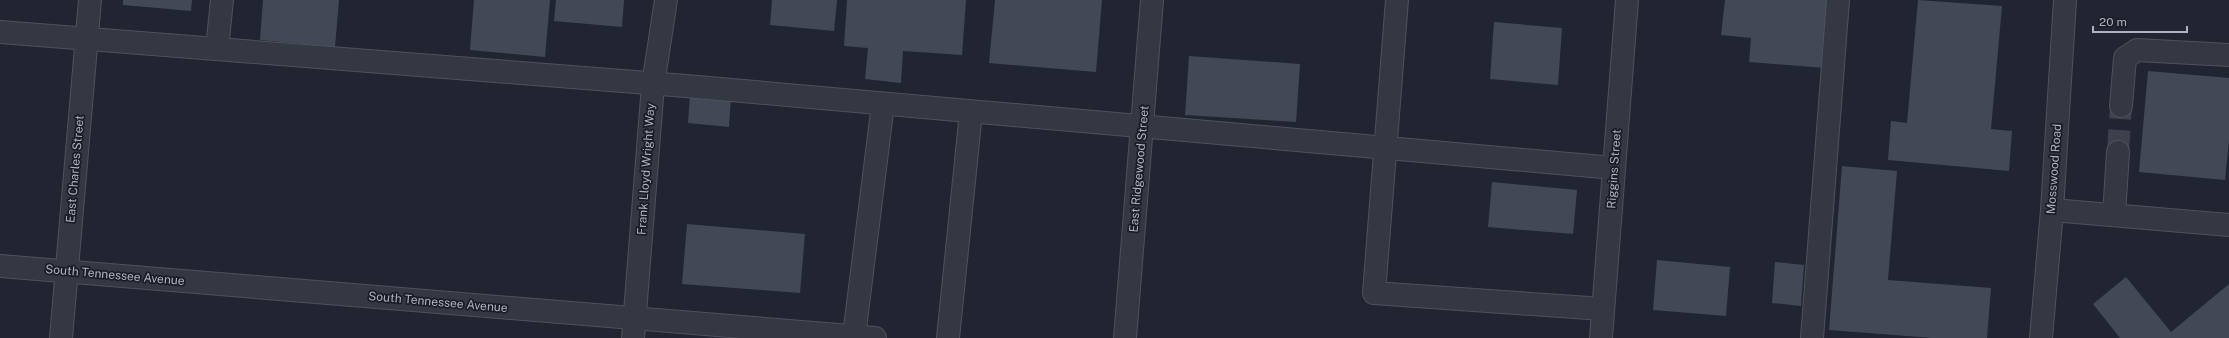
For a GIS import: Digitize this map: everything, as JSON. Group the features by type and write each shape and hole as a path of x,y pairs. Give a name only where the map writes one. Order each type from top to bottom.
{"street":[{"name":"East Charles Street","path":"61,338 90,0"},
{"path":"217,49 222,0"},
{"name":"Frank Lloyd Wright Way","path":"634,328 653,85 666,0"},
{"name":"East Ridgewood Street","path":"1125,338 1143,128 1152,0"},
{"path":"1397,0 1374,292 1603,309"},
{"name":"Riggins Street","path":"1601,338 1627,0"},
{"path":"1812,338 1838,0"},
{"name":"Mosswood Road","path":"2041,338 2052,210 2065,0"},
{"path":"0,32 653,85 686,86 1143,128 1614,168"},
{"path":"2121,106 2125,58 2137,50 2229,55"},
{"path":"854,336 883,104"},
{"path":"948,338 971,112"},
{"path":"2114,215 2118,152"},
{"path":"2052,210 2229,225"},
{"name":"South Tennessee Avenue","path":"0,266 66,271 634,328 875,338"}],"building":[{"path":"123,0 192,0 191,11 123,5"},
{"path":"263,0 339,0 335,47 260,40"},
{"path":"474,0 550,0 545,57 470,50"},
{"path":"556,0 624,0 622,27 554,21"},
{"path":"772,0 837,0 834,31 770,25"},
{"path":"847,0 966,0 962,55 903,51 901,83 865,79 868,48 844,46"},
{"path":"995,0 1102,0 1096,72 989,63"},
{"path":"1725,0 1831,0 1825,68 1749,62 1751,38 1721,35"},
{"path":"1918,0 2002,6 1991,129 2012,131 2009,171 1888,160 1891,121 1907,123"},
{"path":"1494,22 1562,28 1558,85 1490,79"},
{"path":"1189,56 1300,64 1296,122 1185,115"},
{"path":"2148,71 2229,78 2229,141 2225,180 2139,172"},
{"path":"690,94 731,97 729,127 688,123"},
{"path":"1842,166 1897,171 1888,280 1991,288 1987,338 1933,338 1829,330"},
{"path":"1492,182 1577,190 1573,234 1488,227"},
{"path":"687,224 805,234 800,293 682,284"},
{"path":"1657,260 1730,267 1726,316 1653,310"},
{"path":"1775,262 1804,265 1801,306 1772,303"},
{"path":"2126,277 2171,332 2229,284 2229,338 2120,338 2093,304"}],"tunnel":[{"path":"2118,152 2121,106"}]}
